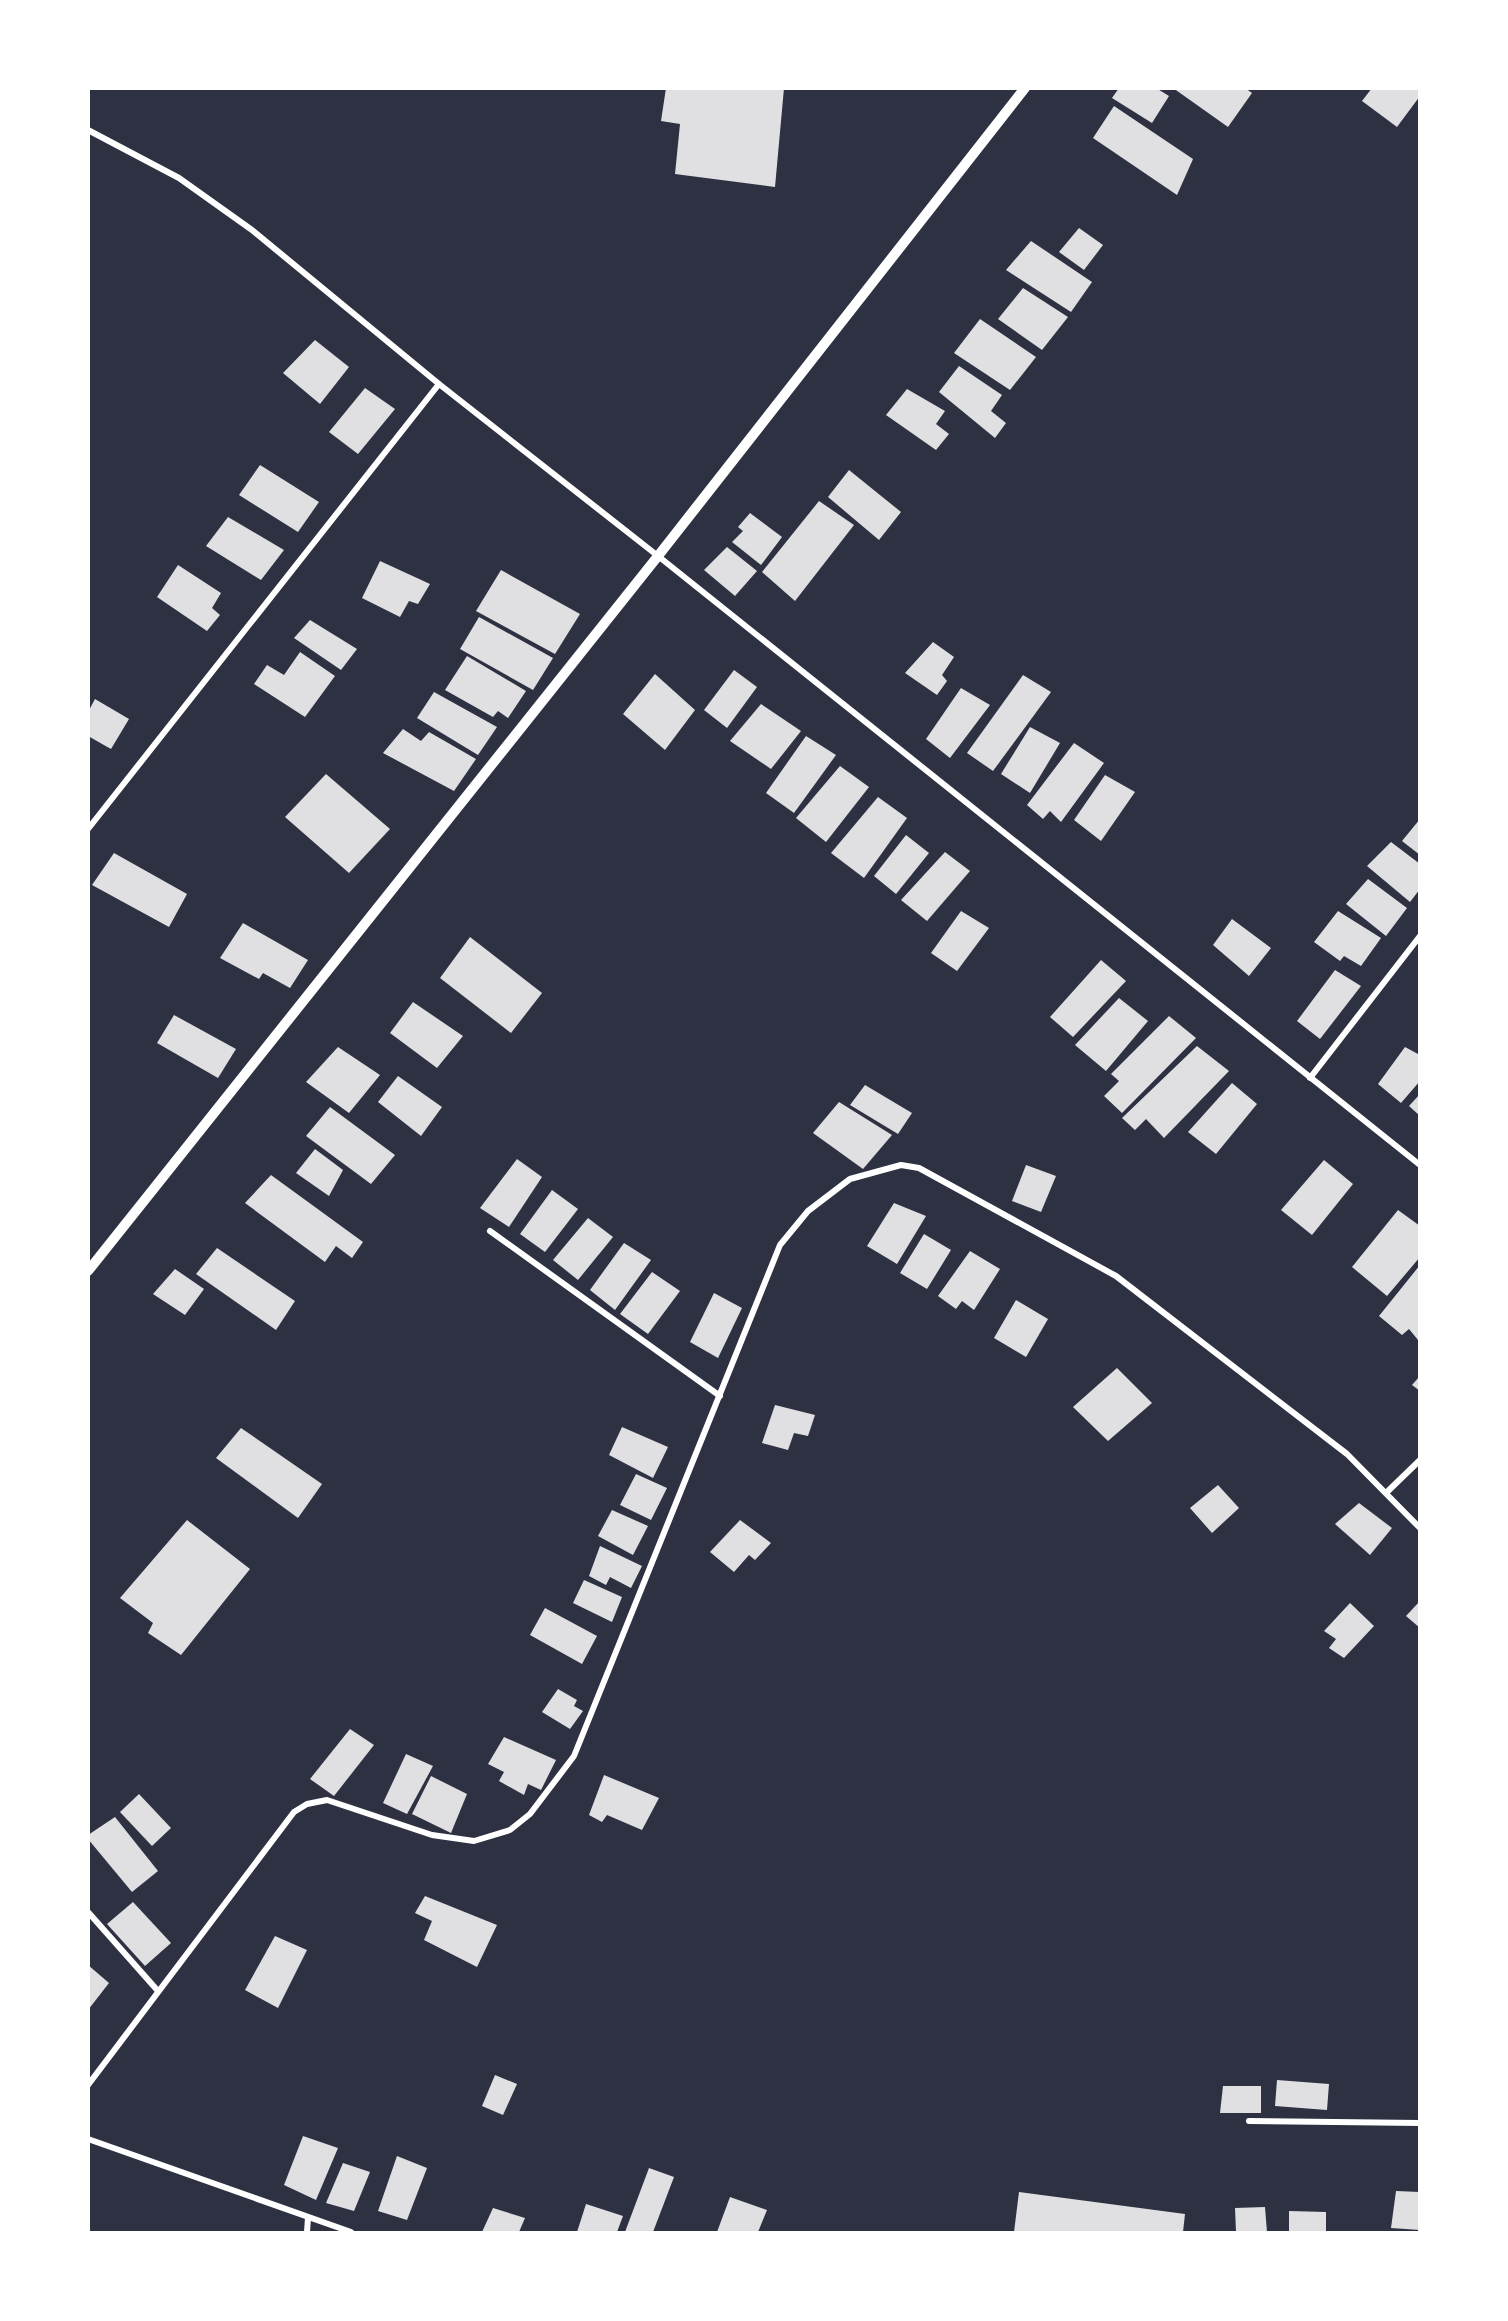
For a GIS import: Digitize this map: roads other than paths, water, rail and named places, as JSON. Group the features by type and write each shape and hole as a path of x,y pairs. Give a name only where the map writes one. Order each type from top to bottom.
{"street":[{"path":"88,1271 658,556 1024,88"},
{"path":"88,130 179,178 252,230 439,384 658,556 1419,1165"},
{"path":"88,829 439,384"},
{"path":"1310,1078 1419,936"},
{"path":"88,2085 294,1812 307,1804 327,1800 432,1835 474,1841 510,1830 530,1814 574,1756 780,1245 808,1211 850,1179 901,1165 919,1168 1116,1276 1347,1454 1419,1528"},
{"path":"490,1231 720,1396"},
{"path":"1386,1493 1419,1460"},
{"path":"88,1912 158,1991"},
{"path":"1249,2121 1419,2123"},
{"path":"88,2139 351,2232"},
{"path":"307,2232 309,2218"}]}
